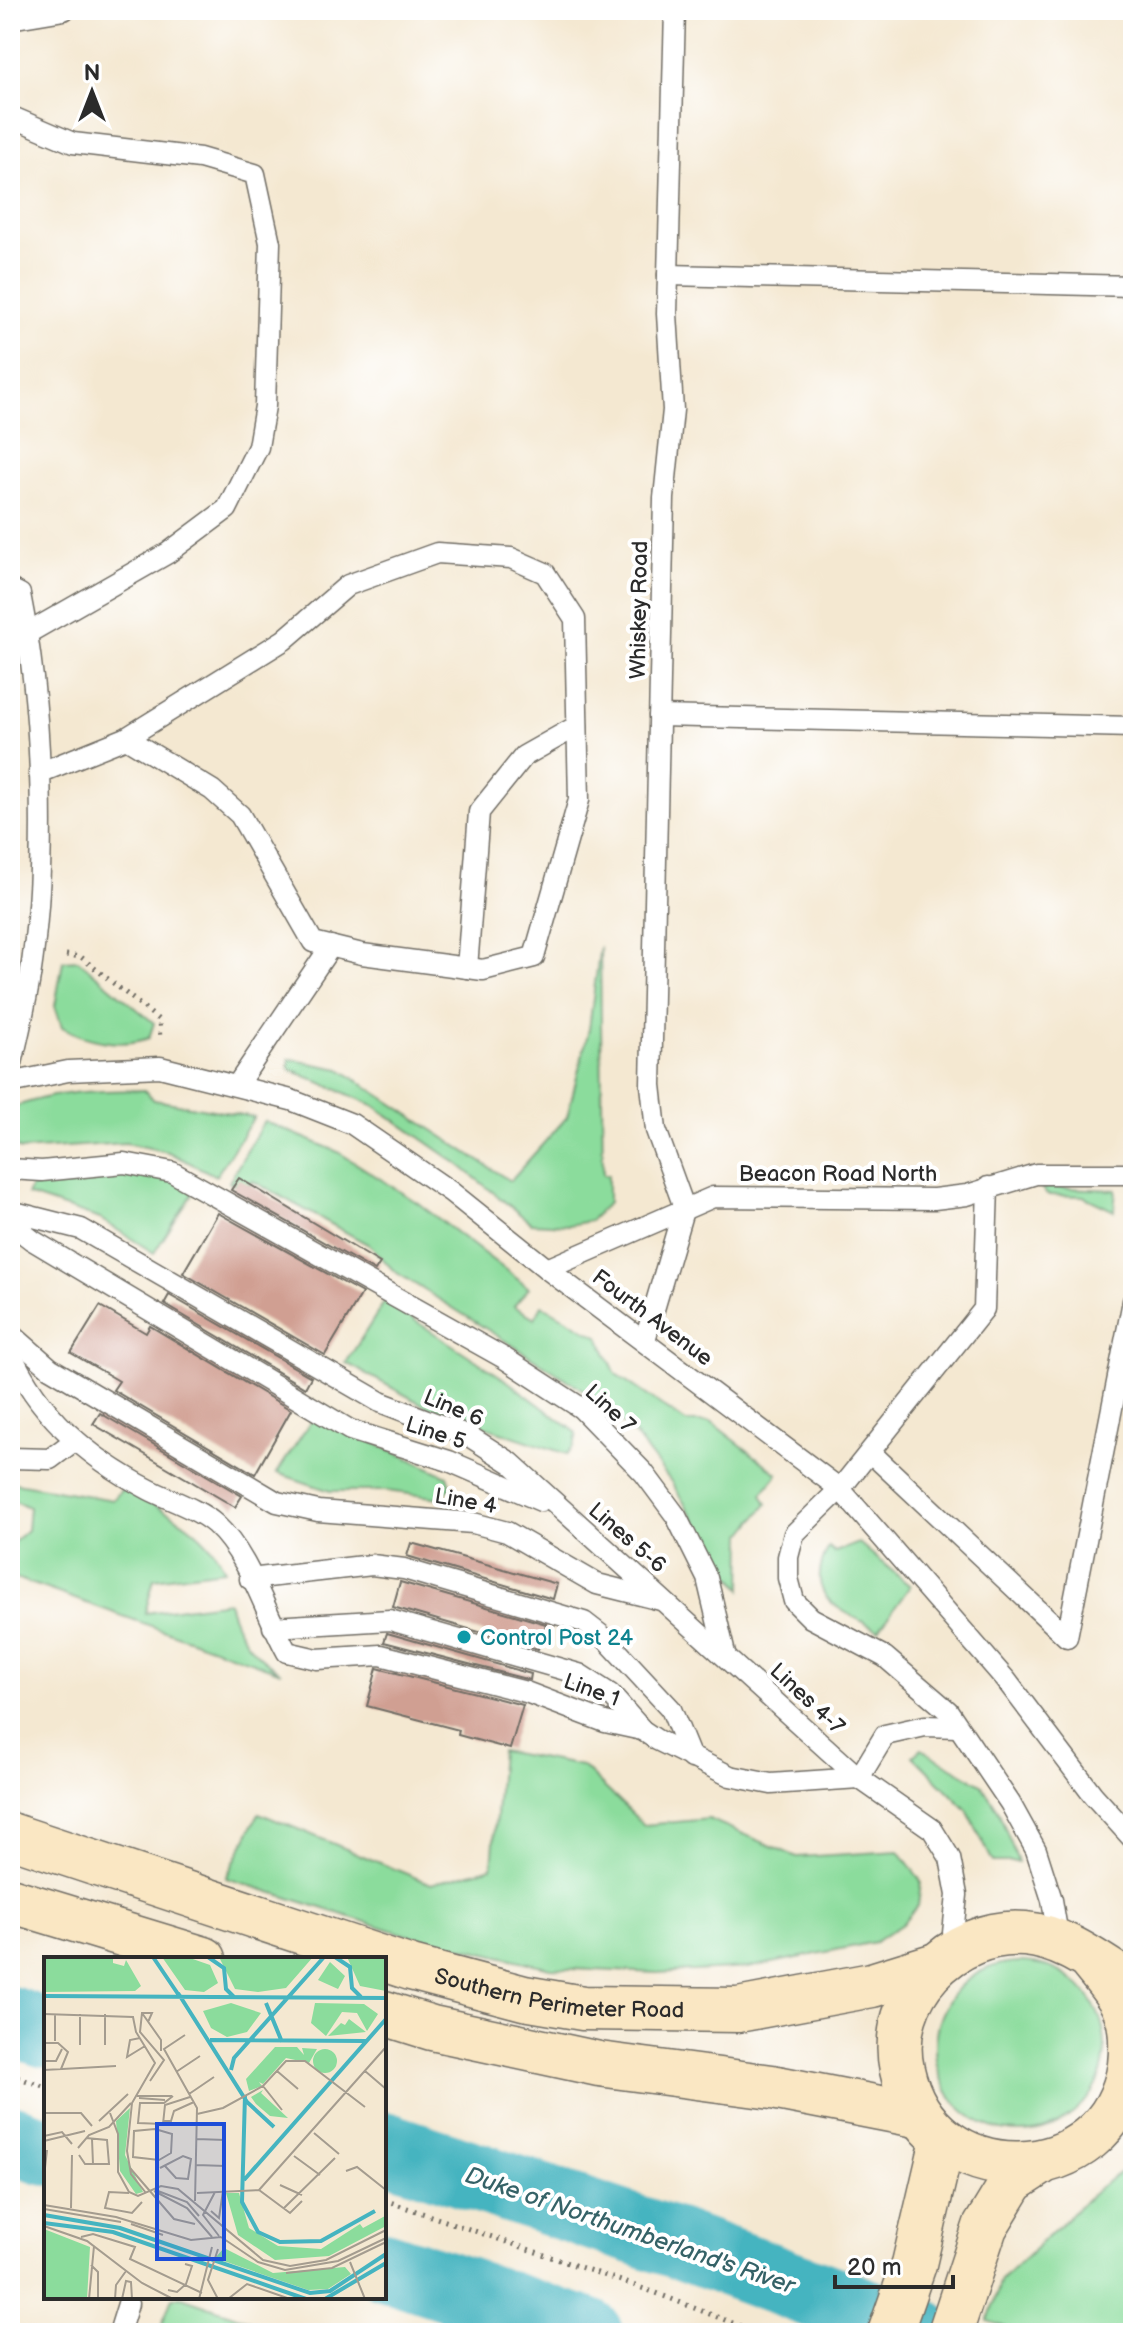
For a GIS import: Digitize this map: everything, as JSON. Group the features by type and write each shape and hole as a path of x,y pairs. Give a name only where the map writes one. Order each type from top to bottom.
{"street":[{"name":"Southern Perimeter Road","path":"10,1835 378,1957"},
{"path":"10,1900 197,1957"},
{"path":"890,2333 914,2264 932,2128 902,2070 901,2031 914,1994 942,1959 977,1941 1024,1933 1075,1952 1133,1986"},
{"path":"950,2333 985,2227 1013,2181 1039,2164 1073,2152 1118,2124 1133,2046 1124,2006 1075,1952"},
{"name":"Southern Perimeter Road","path":"386,1960 524,1998 583,2008 738,2010 872,1985 942,1959"},
{"path":"386,2014 432,2028 599,2064 772,2087 932,2128 987,2162 1039,2164"}],"lane":[{"path":"10,19 64,10"},
{"name":"Whiskey Road","path":"675,10 668,275 673,410 664,498 652,1109 656,1130 684,1207"},
{"path":"10,116 73,143 200,158 255,174 270,243 265,406 258,447 227,509 168,553 28,633"},
{"path":"668,275 1133,286"},
{"path":"39,773 126,738 284,640 348,585 437,553 511,558 545,573 575,619 579,800 534,957 483,970 313,942 240,815 212,790 126,738"},
{"path":"10,589 20,594 28,633 39,773 38,892 32,950 10,1072"},
{"path":"659,716 1133,727"},
{"path":"467,968 479,812 524,756 577,726"},
{"path":"237,1085 331,946"},
{"name":"Fourth Avenue","path":"10,1083 68,1071 160,1067 291,1100 352,1124 451,1192 547,1269 840,1489 1006,1680 1093,1795 1133,1839"},
{"name":"Line 7","path":"10,1169 42,1171 124,1163 172,1172 215,1193 367,1284 504,1358 581,1408 644,1473 676,1516 707,1578 725,1654"},
{"name":"Beacon Road North","path":"547,1269 713,1197 934,1199 967,1195 1036,1174 1133,1174"},
{"path":"988,1187 984,1309 840,1489 794,1534 788,1557 788,1578 794,1601 811,1618 885,1657 948,1711 1036,1850 1052,1900 1075,1952"},
{"path":"645,1340 684,1207"},
{"name":"Line 6","path":"10,1211 81,1229 380,1402 469,1436 511,1463 559,1509"},
{"name":"Line 5","path":"10,1223 32,1240 350,1430 449,1461 559,1509"},
{"path":"870,1452 1067,1637 1133,1301"},
{"name":"Line 4","path":"10,1333 50,1368 277,1502 318,1511 473,1523 507,1532 597,1584 665,1601"},
{"name":"Line 1","path":"10,1351 51,1420 74,1441 124,1477 214,1523 239,1553 287,1652 317,1659 381,1655 526,1692 605,1722 642,1730"},
{"path":"10,1458 50,1459 74,1441"},
{"name":"Lines 5-6","path":"559,1509 725,1654"},
{"path":"250,1579 372,1565 404,1569 550,1609 584,1622 606,1639 671,1709 691,1758"},
{"path":"273,1627 390,1620 535,1660 579,1674 610,1694 642,1730 691,1758 730,1776 771,1784 859,1778 885,1735 925,1726 958,1727"},
{"name":"Lines 4-7","path":"725,1654 859,1778 932,1829 950,1858 957,1895 942,1959"},
{"path":"119,2333 128,2304"}],"path":[{"path":"66,955 81,957 159,1020 160,1040"},
{"path":"10,2075 44,2086"},
{"path":"386,2201 656,2293 758,2333"}],"green space":[{"path":"600,946 603,1175 608,1175 608,1203 590,1221 569,1225 531,1223 458,1164 373,1105 289,1069 289,1059 340,1069 510,1181 567,1117 589,1029"},
{"path":"78,960 154,1023 149,1038 104,1042 62,1027 55,1006 63,961"},
{"path":"144,1090 154,1100 254,1117 216,1176 168,1152 126,1143 21,1150 10,1144 10,1109 59,1095"},
{"path":"264,1121 338,1152 418,1203 529,1288 514,1306 535,1318 542,1305 599,1337 616,1374 686,1422 711,1422 778,1474 762,1494 767,1504 743,1534 742,1589 722,1565 672,1483 634,1434 590,1394 394,1271 371,1246 253,1181 245,1189 229,1182"},
{"path":"112,1170 146,1172 196,1188 154,1253 100,1219 27,1195 31,1187"},
{"path":"1041,1187 1116,1190 1114,1211 1083,1196 1047,1195"},
{"path":"385,1301 506,1380 577,1433 574,1446 567,1454 431,1409 346,1363"},
{"path":"315,1415 447,1476 451,1488 440,1498 386,1491 330,1491 277,1473"},
{"path":"10,1482 113,1500 123,1488 182,1521 207,1542 225,1570 154,1579 145,1613 228,1602 247,1643 281,1672 10,1576 10,1545 27,1530 29,1507 10,1499"},
{"path":"859,1543 910,1586 879,1630 839,1608 822,1590 822,1564 829,1547 835,1552"},
{"path":"921,1749 981,1784 998,1810 1018,1862 993,1862 967,1810 913,1756"},
{"path":"501,1751 582,1766 644,1825 709,1819 797,1857 899,1851 921,1881 918,1906 902,1924 875,1942 748,1968 657,1973 551,1968 404,1934 226,1878 259,1813 431,1884 492,1867"},
{"path":"1020,1962 1053,1968 1080,1987 1099,2014 1105,2047 1099,2080 1080,2107 1053,2126 1020,2132 987,2126 960,2107 941,2080 935,2047 941,2014 960,1987 987,1968"},
{"path":"1133,2164 1133,2333 1021,2333 988,2321 1001,2280 1100,2187"},
{"path":"171,2299 188,2299 285,2333 159,2333"}],"building":[{"path":"239,1178 380,1263 375,1271 231,1190"},
{"path":"218,1213 362,1293 325,1355 183,1273"},
{"path":"169,1295 311,1377 305,1388 164,1304"},
{"path":"100,1306 146,1333 150,1326 291,1410 255,1474 113,1390 119,1381 71,1353"},
{"path":"100,1413 242,1496 235,1507 93,1424"},
{"path":"411,1543 557,1584 553,1599 407,1556"},
{"path":"400,1582 546,1624 538,1649 393,1607"},
{"path":"387,1633 531,1674 530,1680 384,1642"},
{"path":"377,1668 523,1705 510,1749 458,1735 459,1730 367,1706"}],"waterway":[{"name":"Duke of Northumberland's River","path":"10,2021 44,2032"},
{"path":"10,2139 44,2150"},
{"name":"Duke of Northumberland's River","path":"386,2147 684,2246 921,2333"},
{"path":"386,2266 588,2333"}],"place":[{"name":"Control Post 24","path":"464,1637"}]}
